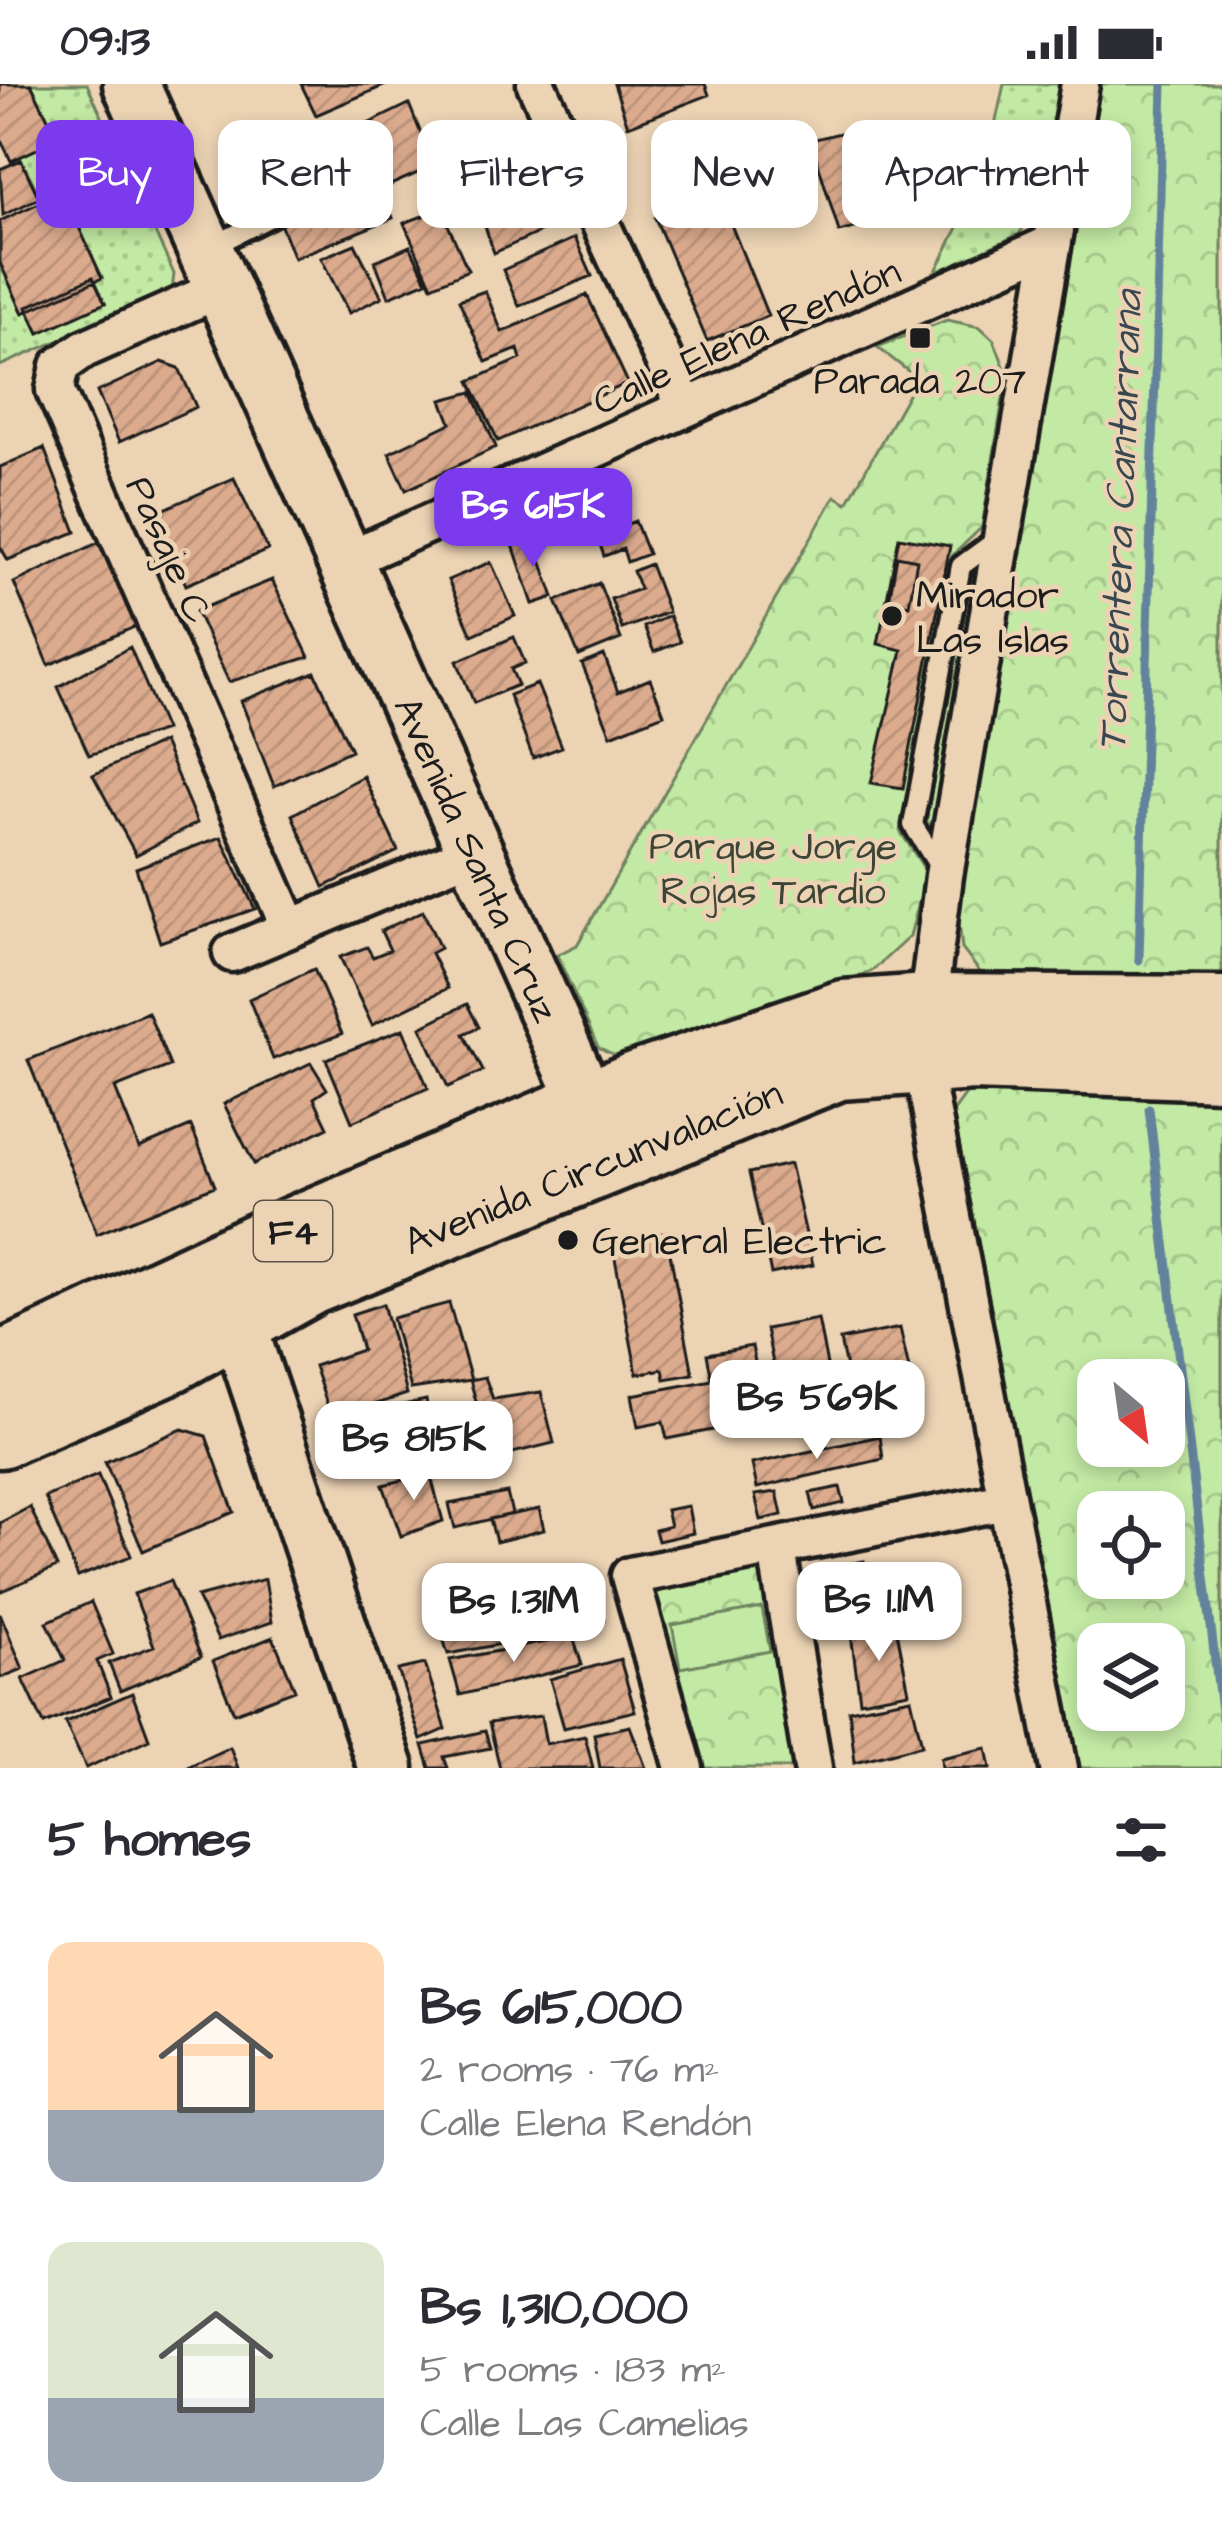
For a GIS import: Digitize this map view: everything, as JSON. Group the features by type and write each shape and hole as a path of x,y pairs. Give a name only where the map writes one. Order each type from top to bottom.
{"highway":[{"name":"Avenida Circunvalación","path":"0,1367 279,1237 600,1131 838,1066 924,1033 1222,1010"},
{"name":"Avenida Circunvalación","path":"924,1033 1222,1066"},
{"name":"Avenida Circunvalación","path":"0,1434 238,1324 310,1281 600,1131"}],"main road":[{"name":"Avenida Santa Cruz","path":"131,84 600,1131"},
{"path":"238,1324 386,1768"}],"street":[{"path":"536,84 685,406"},
{"path":"1059,1768 1005,1501 924,1033 944,876 1080,84"},
{"name":"Calle Elena Rendón","path":"343,562 1051,244"},
{"name":"Pasaje C","path":"213,270 60,366 56,390 290,928"},
{"path":"232,953 476,850"},
{"path":"684,1768 630,1576 1005,1501"},
{"path":"777,1550 813,1768"}],"lane":[{"path":"213,270 260,228"}],"green space":[{"path":"31,84 87,84 103,120 49,120"},
{"path":"1004,84 1063,84 1057,120 996,120"},
{"path":"1095,84 1222,84 1222,993 990,985 962,949 958,911 1071,228 1131,228 1131,120 1089,120"},
{"path":"36,149 36,189 20,157"},
{"path":"79,228 153,228 174,274 172,292 0,366 0,263 22,312 28,311 39,333 105,303 95,281 102,277"},
{"path":"958,228 1023,228 1019,234 935,273"},
{"name":"Parque Jorge Rojas Tardio","path":"947,320 980,327 994,340 1007,374 982,527 952,556 900,831 927,873 910,936 872,971 629,1062 598,1047 557,955 577,945 835,496 847,503 917,378 877,347"},
{"path":"983,563 936,835 926,821 972,571"},
{"path":"969,1090 1222,1098 1222,1768 1079,1768 953,1112"},
{"path":"763,1564 805,1768 696,1768 651,1583"},
{"path":"762,1608 770,1651 680,1668 672,1625"}],"building":[{"path":"0,84 31,84 49,120 36,120 36,149 11,161 0,138"},
{"path":"301,84 388,84 316,115"},
{"path":"614,84 705,84 709,95 628,126"},
{"path":"409,104 417,124 417,173 393,184 393,120 376,120"},
{"path":"842,132 842,228 855,228 839,232 818,163 818,138"},
{"path":"21,160 36,199 3,215 0,169"},
{"path":"36,204 36,228 79,228 102,278 23,313 0,263 0,221"},
{"path":"417,218 417,228 449,228 468,270 432,286 404,223"},
{"path":"282,228 368,228 294,258"},
{"path":"486,228 548,228 494,253"},
{"path":"659,228 732,228 768,316 707,341"},
{"path":"575,238 592,276 519,306 503,270"},
{"path":"355,244 382,297 349,313 321,258"},
{"path":"410,246 427,281 389,297 375,261"},
{"path":"93,277 105,303 39,333 27,307"},
{"path":"485,291 502,332 587,295 628,383 498,441 470,381 521,359 518,349 486,362 459,300"},
{"path":"162,362 179,368 196,407 119,442 97,392"},
{"path":"472,392 496,447 406,490 389,453 451,423 442,400"},
{"path":"44,448 76,532 8,560 0,546 0,467"},
{"path":"234,478 268,550 186,585 156,513"},
{"path":"619,479 630,505 588,523 577,497"},
{"path":"635,521 648,554 627,562 623,549 604,556 597,536"},
{"path":"532,535 554,597 533,604 512,542"},
{"path":"899,537 950,546 903,788 871,783 902,650 878,644"},
{"path":"106,539 141,624 49,665 14,583"},
{"path":"897,556 917,560 909,605 889,601"},
{"path":"491,562 515,616 472,635 448,580"},
{"path":"650,564 668,612 622,629 611,599 640,589 633,571"},
{"path":"272,580 309,657 229,682 196,611"},
{"path":"599,583 621,639 579,656 556,601"},
{"path":"669,616 680,642 654,652 644,627"},
{"path":"514,637 525,663 511,669 518,685 474,703 457,661"},
{"path":"130,647 165,730 89,755 58,687"},
{"path":"604,655 618,692 650,679 664,714 611,735 582,664"},
{"path":"315,672 351,750 274,786 241,701"},
{"path":"537,684 562,747 533,758 509,695"},
{"path":"163,742 197,823 136,855 93,775"},
{"path":"363,776 398,851 324,887 292,815"},
{"path":"221,837 255,909 160,942 136,868"},
{"path":"423,911 440,948 431,953 448,988 372,1025 340,957 367,947 373,957 390,950 381,931"},
{"path":"314,969 342,1034 273,1059 249,999"},
{"path":"467,1004 479,1027 464,1034 483,1071 448,1087 421,1027"},
{"path":"148,1012 170,1066 115,1088 139,1148 191,1126 215,1186 97,1234 28,1060"},
{"path":"403,1029 428,1088 352,1122 326,1059"},
{"path":"311,1063 327,1089 314,1098 328,1127 254,1164 224,1104"},
{"path":"790,1164 813,1265 771,1274 749,1173"},
{"path":"666,1232 693,1374 665,1379 663,1369 637,1374 614,1253 629,1250 627,1240"},
{"path":"449,1303 471,1380 411,1389 392,1318"},
{"path":"383,1304 407,1394 332,1419 314,1366 362,1350 352,1314"},
{"path":"818,1319 831,1386 780,1397 766,1329"},
{"path":"900,1328 910,1374 850,1387 840,1340"},
{"path":"752,1346 763,1405 726,1412 728,1427 667,1439 663,1422 638,1427 632,1395 712,1380 707,1354"},
{"path":"485,1377 493,1399 541,1392 554,1443 492,1458 470,1380"},
{"path":"426,1400 435,1443 358,1460 348,1417"},
{"path":"182,1429 206,1436 234,1512 143,1551 105,1462"},
{"path":"880,1436 883,1459 757,1488 752,1464"},
{"path":"430,1473 443,1521 401,1536 383,1485"},
{"path":"98,1475 131,1556 78,1577 45,1497"},
{"path":"840,1487 844,1503 814,1510 810,1493"},
{"path":"777,1492 782,1515 761,1520 755,1495"},
{"path":"507,1493 512,1514 455,1528 449,1504"},
{"path":"688,1506 693,1533 658,1541 655,1530 670,1526 666,1510"},
{"path":"30,1507 57,1567 0,1592 0,1523"},
{"path":"539,1509 544,1530 496,1542 490,1519"},
{"path":"864,1561 875,1603 820,1617 815,1570"},
{"path":"597,1572 604,1621 542,1634 533,1582"},
{"path":"265,1579 272,1622 218,1640 197,1597"},
{"path":"491,1579 500,1618 520,1613 528,1639 448,1654 429,1594"},
{"path":"170,1581 201,1657 120,1691 109,1663 154,1646 134,1594"},
{"path":"91,1602 113,1654 97,1661 111,1697 44,1724 23,1679 65,1660 47,1622"},
{"path":"0,1613 23,1669 0,1678"},
{"path":"896,1626 909,1692 860,1701 851,1634"},
{"path":"273,1637 295,1690 234,1713 213,1661"},
{"path":"573,1637 582,1665 460,1695 450,1660"},
{"path":"620,1659 635,1711 564,1728 550,1679"},
{"path":"425,1664 446,1729 421,1740 398,1670"},
{"path":"132,1693 149,1739 86,1768 65,1722"},
{"path":"911,1698 922,1745 855,1762 849,1710"},
{"path":"541,1716 546,1744 585,1736 593,1768 500,1768 489,1723"},
{"path":"630,1726 646,1768 600,1768 594,1734"},
{"path":"485,1731 490,1748 444,1757 448,1768 430,1768 423,1745"},
{"path":"230,1747 238,1768 185,1768"},
{"path":"987,1748 991,1768 942,1768 941,1758"}],"waterway":[{"name":"Torrentera Cantarrana","path":"1139,960 1163,84"},
{"name":"Torrentera Cantarrana","path":"1149,1109 1222,1719"}],"place":[{"name":"Parada 207","path":"920,338"},
{"name":"Mirador Las Islas","path":"892,616"},
{"name":"General Electric","path":"568,1240"}]}
